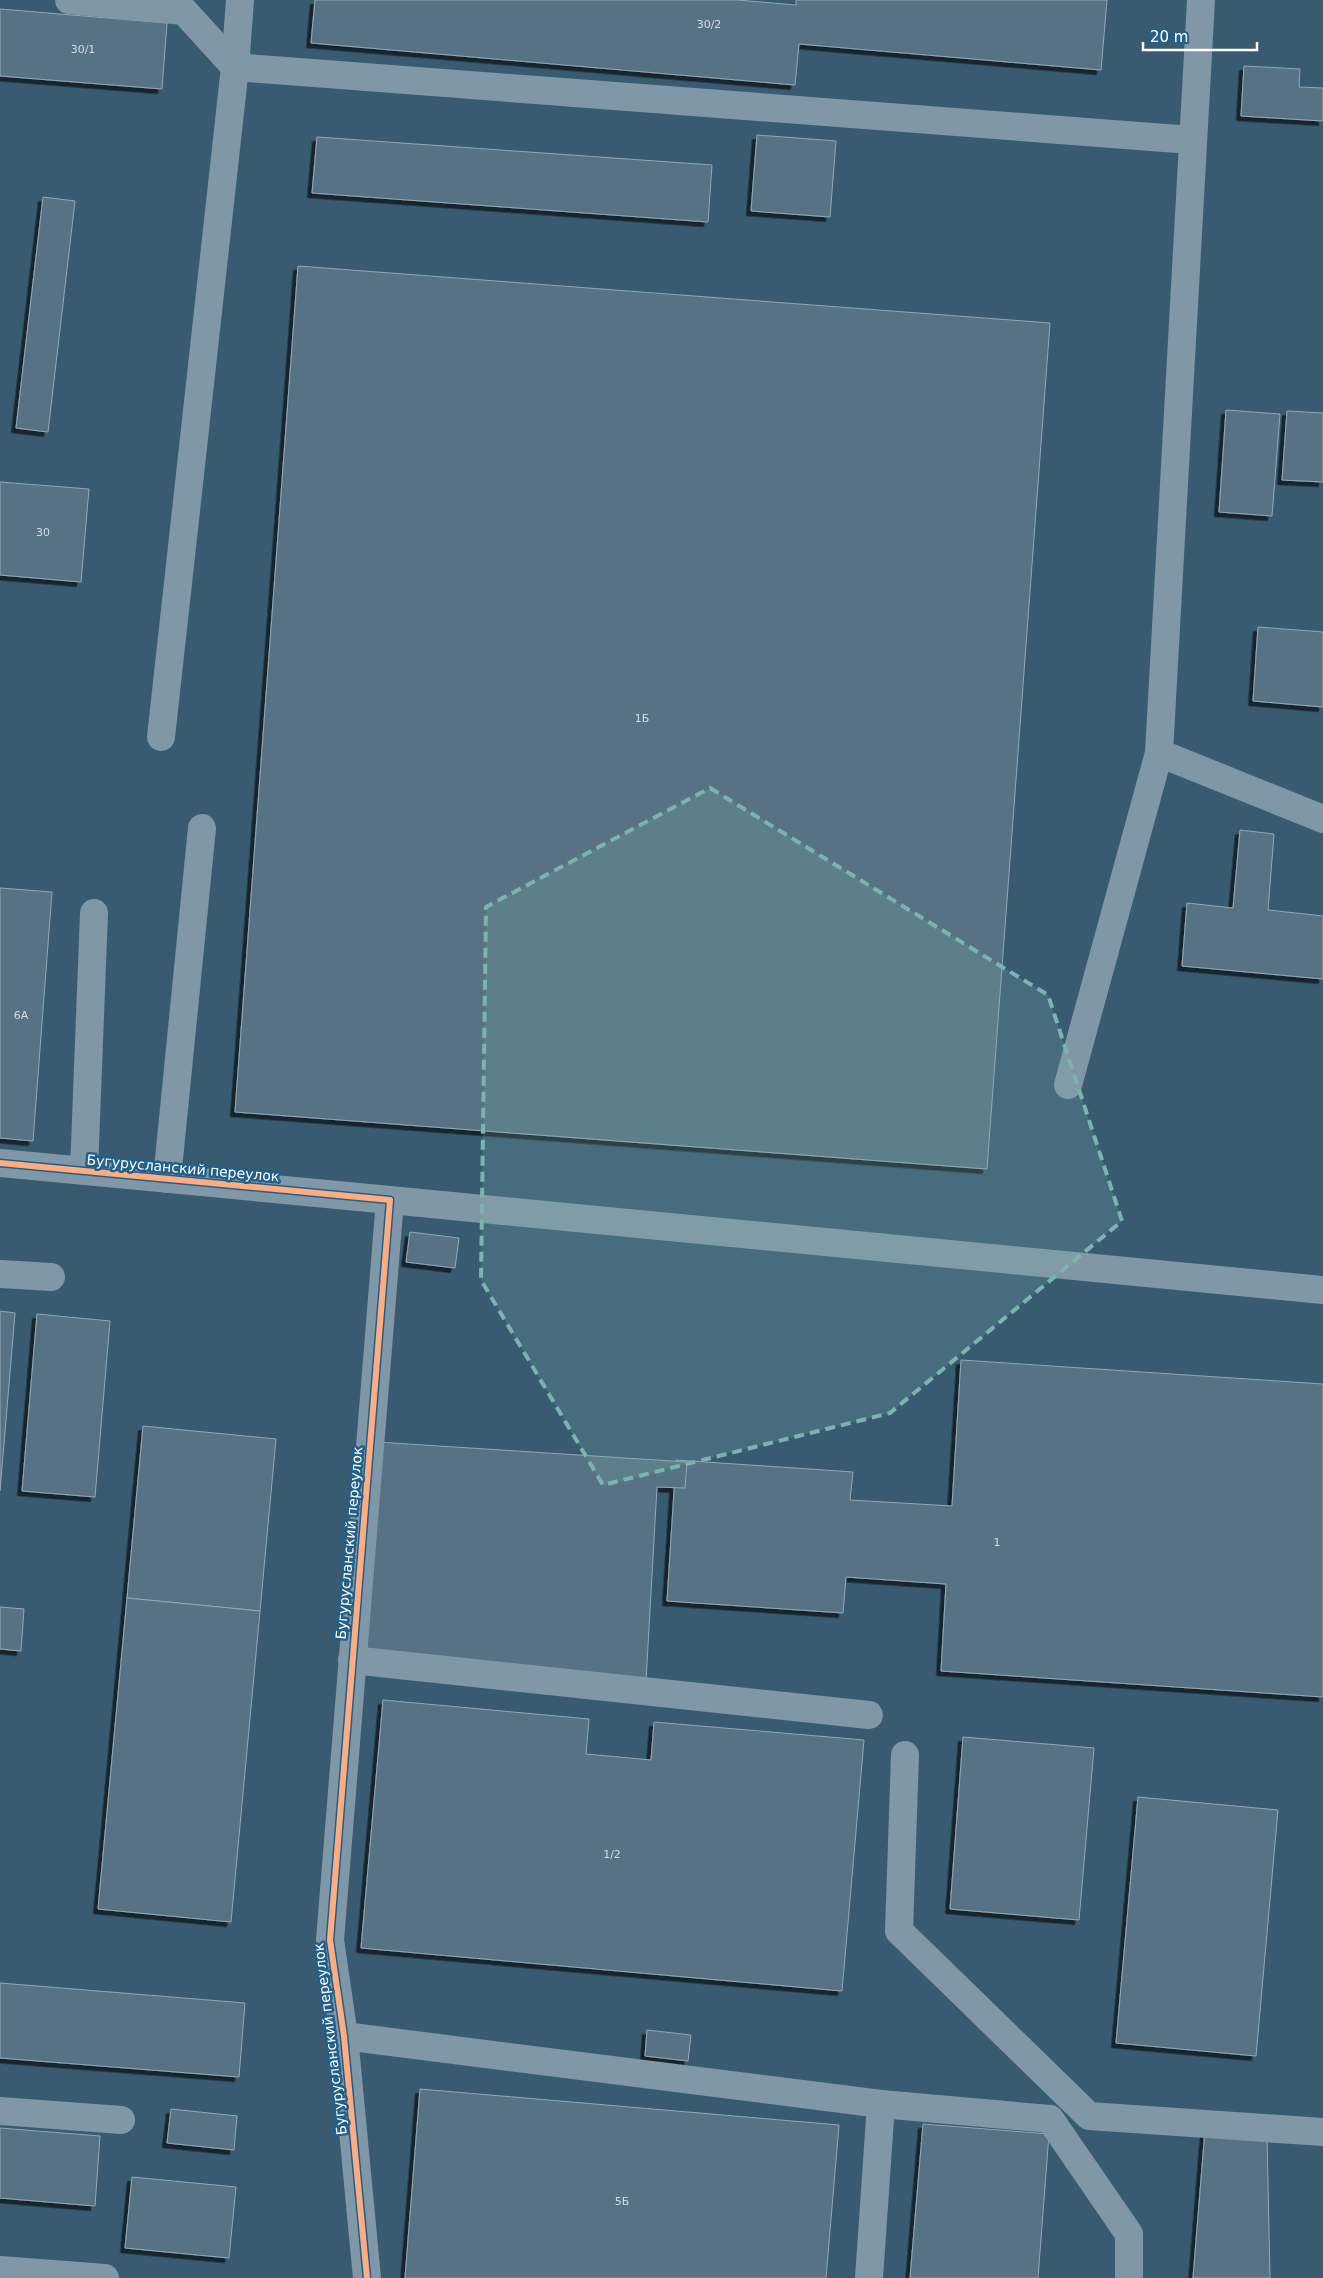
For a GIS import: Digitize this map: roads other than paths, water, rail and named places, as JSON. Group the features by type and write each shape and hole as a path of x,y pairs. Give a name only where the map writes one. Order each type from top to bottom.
{"street":[{"path":"69,0 184,11 235,67 1191,140"},
{"path":"162,737 235,67 240,0"},
{"path":"1068,1085 1159,753 1191,140 1201,0"},
{"path":"1159,753 1323,819"},
{"path":"168,1179 202,828"},
{"path":"84,1171 94,913"},
{"name":"Бугурусланский переулок","path":"0,1163 390,1200 330,1940 344,2036 367,2278"},
{"path":"390,1200 1323,1290"},
{"path":"0,1274 51,1277"},
{"path":"352,1660 869,1715"},
{"path":"906,1755 899,1931 1089,2116 1323,2132"},
{"path":"344,2036 880,2104 1050,2120 1129,2234 1129,2278"},
{"path":"869,2278 880,2104"},
{"path":"0,2111 121,2120"},
{"path":"0,2270 105,2278"}]}
